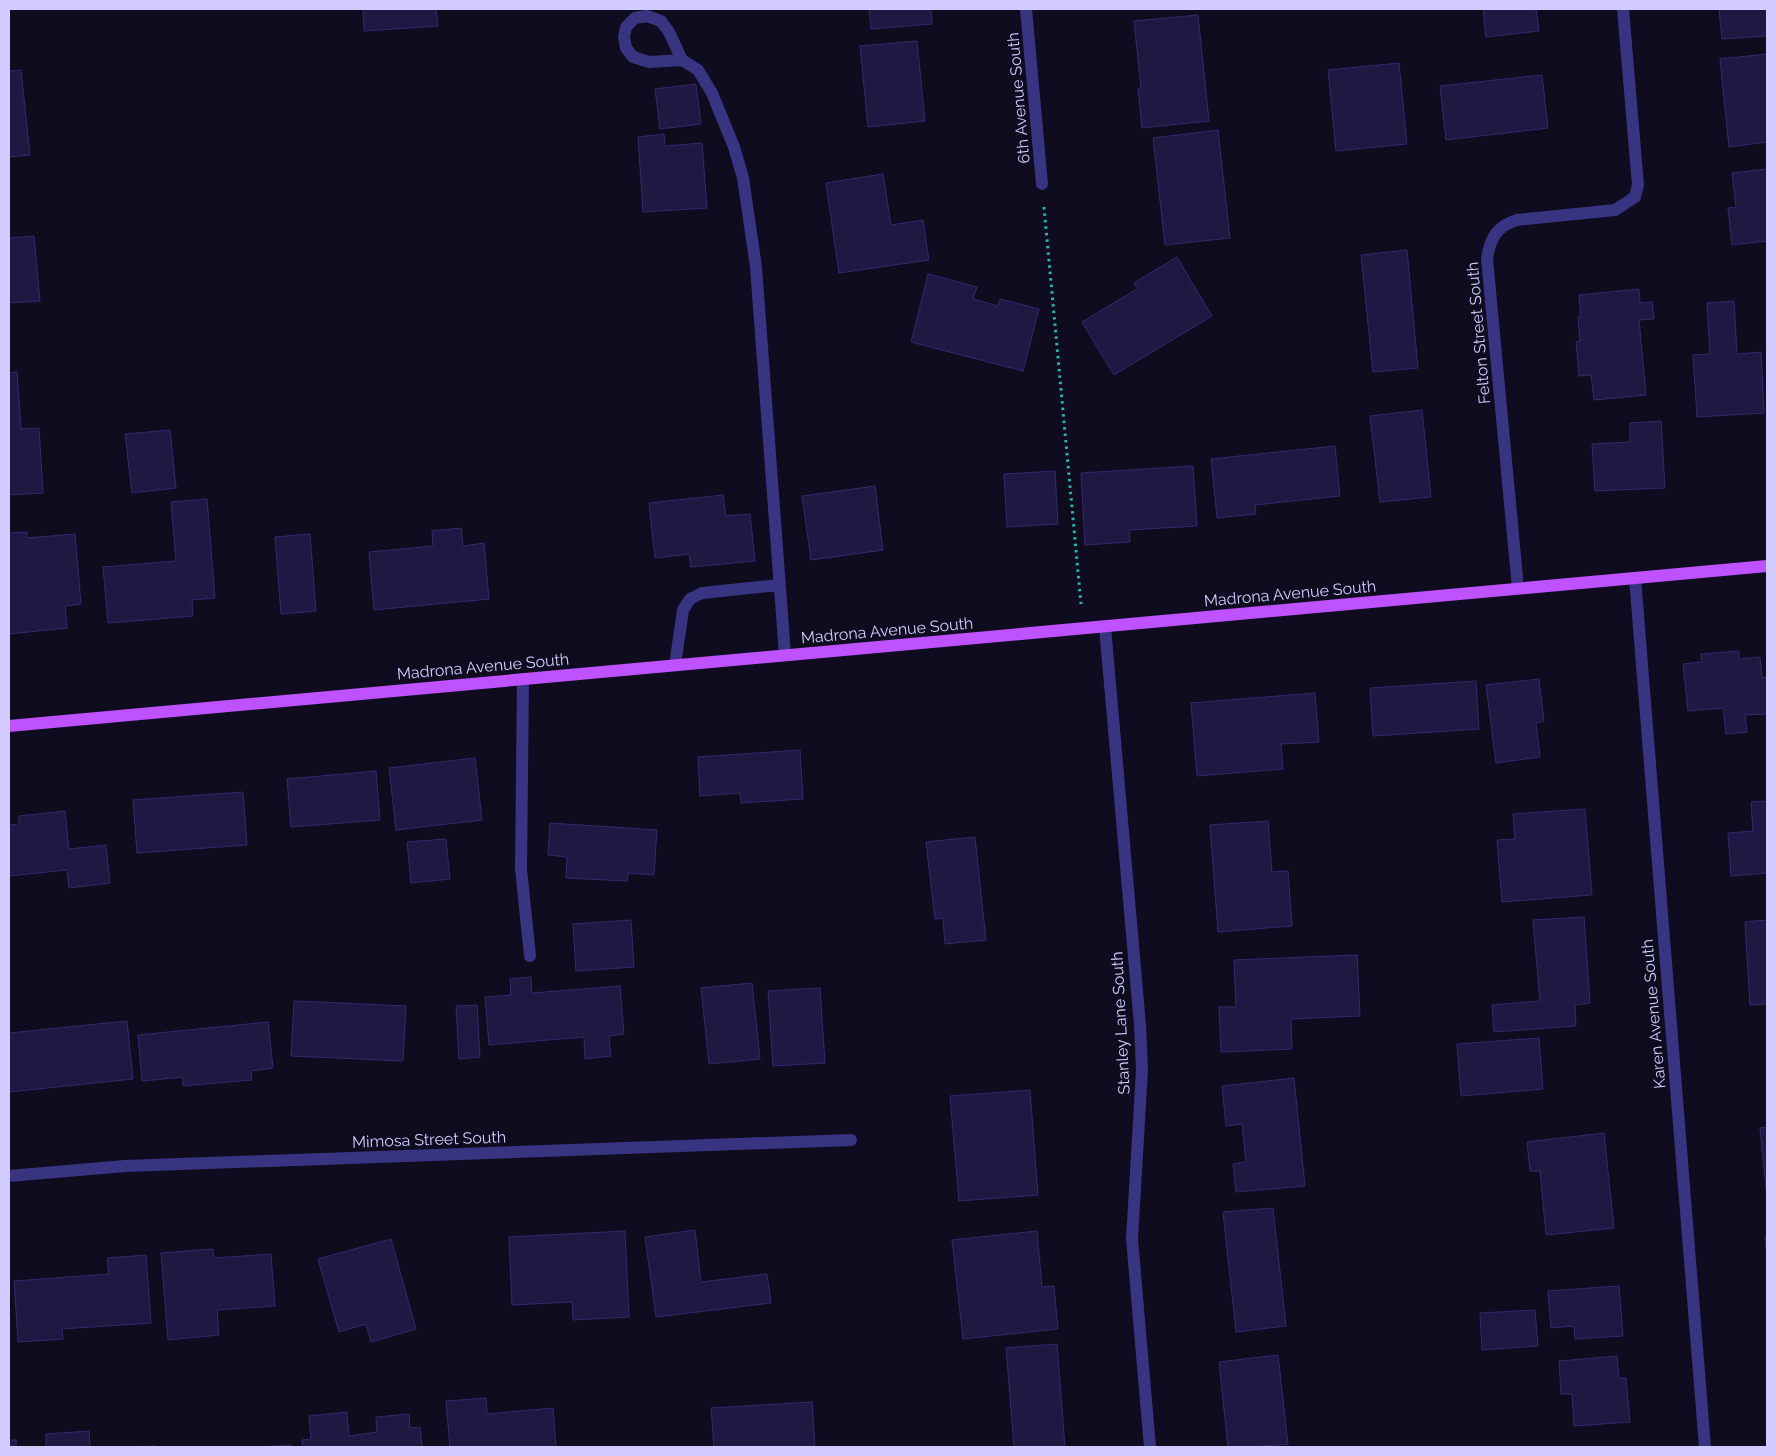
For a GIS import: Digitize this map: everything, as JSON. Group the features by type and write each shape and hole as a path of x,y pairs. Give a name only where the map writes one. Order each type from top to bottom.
{"main road":[{"name":"Madrona Avenue South","path":"9,726 1767,566"}],"street":[{"name":"6th Avenue South","path":"1026,9 1042,184"},
{"name":"Felton Street South","path":"1518,588 1487,259 1489,245 1496,233 1505,224 1517,220 1615,210 1635,197 1638,185 1623,9"},
{"path":"682,60 649,62 633,57 626,48 624,37 626,27 635,18 647,16 661,21 669,32 682,60 698,70 712,93 734,147 743,178 756,267 785,656"},
{"name":"Karen Avenue South","path":"1634,578 1705,1447"},
{"path":"675,665 684,610 690,599 702,593 779,585"},
{"name":"Stanley Lane South","path":"1105,627 1140,1025 1142,1070 1132,1240 1150,1447"},
{"path":"523,679 521,869 530,956"},
{"name":"Mimosa Street South","path":"9,1176 126,1166 851,1140"}],"path":[{"path":"1042,184 1083,629"}],"building":[{"path":"363,9 436,9 438,26 364,31"},
{"path":"869,9 931,9 932,24 871,29"},
{"path":"1483,9 1536,9 1539,31 1486,37"},
{"path":"1719,9 1767,9 1767,36 1722,39"},
{"path":"1198,15 1209,121 1142,128 1138,89 1141,88 1134,21"},
{"path":"917,41 925,121 868,127 860,46"},
{"path":"1767,54 1767,142 1729,147 1720,59"},
{"path":"1399,63 1407,144 1336,151 1328,70"},
{"path":"21,70 30,155 9,157 9,71"},
{"path":"1542,75 1548,128 1446,140 1440,86"},
{"path":"696,84 701,124 660,129 655,89"},
{"path":"1218,130 1230,238 1165,245 1153,138"},
{"path":"664,134 665,146 702,143 707,208 643,212 638,137"},
{"path":"1767,169 1767,241 1732,245 1728,208 1736,207 1732,173"},
{"path":"883,174 891,225 923,220 929,260 839,273 826,183"},
{"path":"34,236 40,301 9,303 9,238"},
{"path":"1407,250 1418,368 1373,372 1361,255"},
{"path":"1177,257 1212,316 1114,375 1082,322 1137,289 1134,283"},
{"path":"928,274 977,287 973,299 998,306 1000,299 1039,309 1023,371 911,342"},
{"path":"1639,289 1640,303 1652,302 1654,319 1639,320 1646,395 1594,400 1591,375 1579,376 1576,342 1580,341 1578,317 1581,317 1579,295"},
{"path":"1734,301 1737,354 1761,352 1764,413 1697,417 1693,355 1710,354 1707,303"},
{"path":"17,372 21,429 39,428 43,493 9,495 9,373"},
{"path":"1422,410 1431,497 1380,502 1370,416"},
{"path":"1661,421 1665,488 1595,491 1592,444 1630,442 1630,423"},
{"path":"170,430 176,488 132,493 125,434"},
{"path":"1335,446 1340,496 1255,505 1256,514 1217,518 1211,459"},
{"path":"1193,466 1197,526 1129,530 1130,542 1085,545 1081,473"},
{"path":"1055,471 1058,524 1007,527 1004,474"},
{"path":"875,486 883,550 811,560 802,496"},
{"path":"723,495 726,516 750,514 755,561 691,567 689,554 655,558 649,503"},
{"path":"207,499 215,598 192,600 193,616 108,623 103,567 176,561 171,502"},
{"path":"461,528 463,546 484,543 489,599 374,610 369,552 433,546 432,531"},
{"path":"27,532 27,538 75,534 81,604 65,606 67,628 9,634 9,533"},
{"path":"310,534 316,611 281,614 275,537"},
{"path":"1739,651 1739,659 1760,657 1762,678 1767,677 1767,714 1745,715 1747,732 1726,734 1723,708 1688,711 1683,664 1702,662 1701,654"},
{"path":"1539,679 1544,721 1536,723 1540,757 1496,763 1486,685"},
{"path":"1476,681 1479,729 1373,736 1370,688"},
{"path":"1315,693 1319,742 1281,744 1283,769 1197,776 1191,703"},
{"path":"800,750 803,799 741,803 740,793 700,796 698,757"},
{"path":"475,758 482,820 396,830 389,768"},
{"path":"376,771 380,820 291,827 287,779"},
{"path":"243,792 247,845 137,853 133,800"},
{"path":"1767,801 1767,873 1731,876 1728,833 1753,831 1751,802"},
{"path":"1585,809 1592,895 1502,902 1497,840 1515,839 1513,814"},
{"path":"65,811 69,849 106,845 110,883 69,888 67,870 9,876 9,825 19,824 19,816"},
{"path":"1268,821 1272,872 1288,871 1292,926 1218,932 1210,825"},
{"path":"550,823 657,830 654,875 628,873 627,881 566,878 567,857 548,855"},
{"path":"975,837 986,940 945,944 943,918 935,919 926,842"},
{"path":"446,839 450,879 411,883 407,842"},
{"path":"1584,917 1590,1003 1575,1005 1576,1026 1494,1032 1492,1005 1540,1001 1533,920"},
{"path":"631,920 634,967 576,971 573,924"},
{"path":"1767,920 1767,1004 1750,1005 1745,922"},
{"path":"1357,955 1360,1016 1291,1019 1292,1049 1221,1052 1219,1007 1236,1007 1234,960"},
{"path":"531,977 532,993 620,986 624,1034 609,1036 611,1056 585,1059 584,1037 489,1045 485,997 511,995 510,979"},
{"path":"752,983 760,1059 709,1064 701,988"},
{"path":"820,988 825,1063 773,1066 768,991"},
{"path":"294,1001 406,1006 403,1061 291,1056"},
{"path":"477,1005 480,1057 459,1059 456,1006"},
{"path":"127,1021 133,1079 9,1092 9,1033"},
{"path":"268,1022 273,1068 251,1071 252,1080 183,1086 183,1077 142,1081 138,1035"},
{"path":"1539,1038 1543,1089 1461,1096 1457,1044"},
{"path":"1294,1078 1305,1186 1236,1192 1233,1164 1246,1162 1242,1124 1226,1126 1222,1086"},
{"path":"1030,1090 1038,1195 959,1201 950,1096"},
{"path":"1767,1127 1767,1198 1760,1128"},
{"path":"1604,1133 1614,1228 1546,1235 1540,1171 1530,1171 1527,1142"},
{"path":"1273,1208 1286,1326 1236,1332 1223,1212"},
{"path":"695,1230 701,1282 767,1274 771,1303 656,1317 645,1237"},
{"path":"625,1231 629,1317 573,1320 572,1302 512,1305 509,1237"},
{"path":"1037,1231 1042,1287 1054,1286 1058,1329 963,1339 952,1240"},
{"path":"1765,1237 1767,1237 1767,1257"},
{"path":"391,1239 416,1329 371,1342 366,1324 339,1332 318,1259"},
{"path":"213,1249 214,1258 271,1254 275,1306 217,1310 219,1335 168,1340 161,1253"},
{"path":"146,1255 151,1323 62,1329 63,1339 18,1342 14,1281 109,1274 107,1258"},
{"path":"1619,1286 1623,1336 1575,1339 1574,1326 1551,1328 1548,1291"},
{"path":"1535,1310 1538,1346 1482,1350 1480,1313"},
{"path":"1057,1344 1065,1447 1014,1447 1006,1348"},
{"path":"1278,1355 1288,1444 1228,1447 1219,1362"},
{"path":"1617,1356 1619,1378 1626,1378 1630,1422 1574,1426 1572,1394 1561,1394 1559,1361"},
{"path":"486,1398 487,1414 553,1408 556,1447 450,1447 446,1401"},
{"path":"812,1402 815,1447 714,1447 711,1408"},
{"path":"347,1412 349,1436 377,1432 376,1417 409,1414 410,1428 420,1427 422,1447 303,1447 302,1440 311,1439 309,1416"},
{"path":"89,1431 90,1447 46,1447 46,1434"},
{"path":"9,1440 16,1440 16,1447 9,1447"},
{"path":"291,1445 291,1447 260,1447"},
{"path":"156,1446 156,1447 124,1447"}]}
